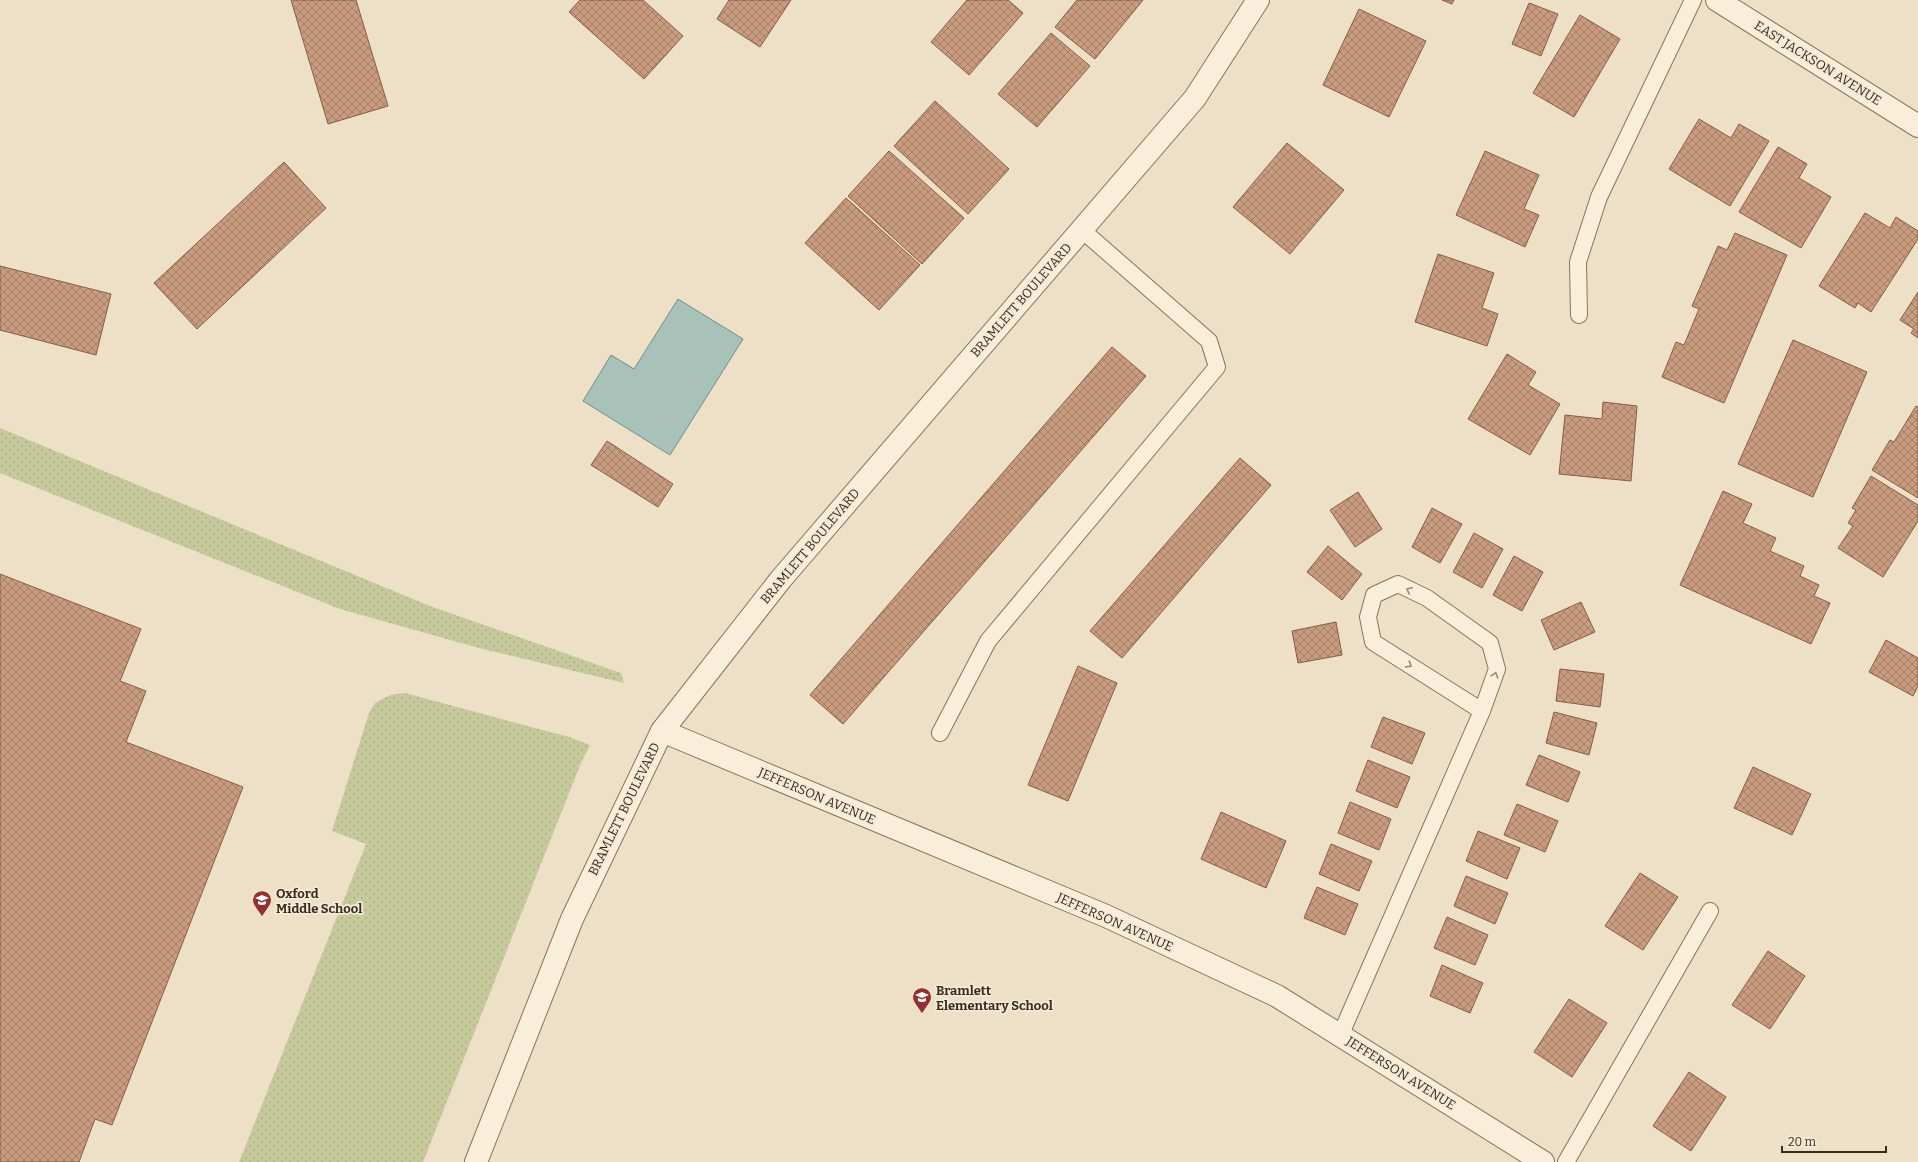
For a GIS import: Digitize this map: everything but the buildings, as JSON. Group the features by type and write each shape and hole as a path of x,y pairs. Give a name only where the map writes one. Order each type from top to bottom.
{"street":[{"name":"BRAMLETT BOULEVARD","path":"476,1162 572,919 662,731 781,579 1195,98 1258,0"},
{"name":"EAST JACKSON AVENUE","path":"1717,0 1918,126"},
{"name":"JEFFERSON AVENUE","path":"662,731 1106,916 1276,996 1543,1162"}],"lane":[{"path":"1579,315 1578,262 1599,197 1693,0"},
{"path":"940,733 988,641 1217,367 1209,341 1082,230"},
{"path":"1340,1036 1482,711 1497,669 1490,643 1427,598 1398,584 1374,595 1368,617 1373,642 1482,711"},
{"path":"1566,1162 1710,911"}],"green space":[{"path":"0,428 430,606 621,673 624,683 479,648 340,609 0,473"},
{"path":"405,693 569,737 590,745 581,763 423,1162 239,1162 366,844 332,831 369,713 375,703 390,695"}],"water":[{"path":"678,299 743,339 670,455 583,401 611,355 634,369"}],"place":[{"name":"Oxford Middle School","path":"262,917"},
{"name":"Bramlett Elementary School","path":"922,1014"}]}
